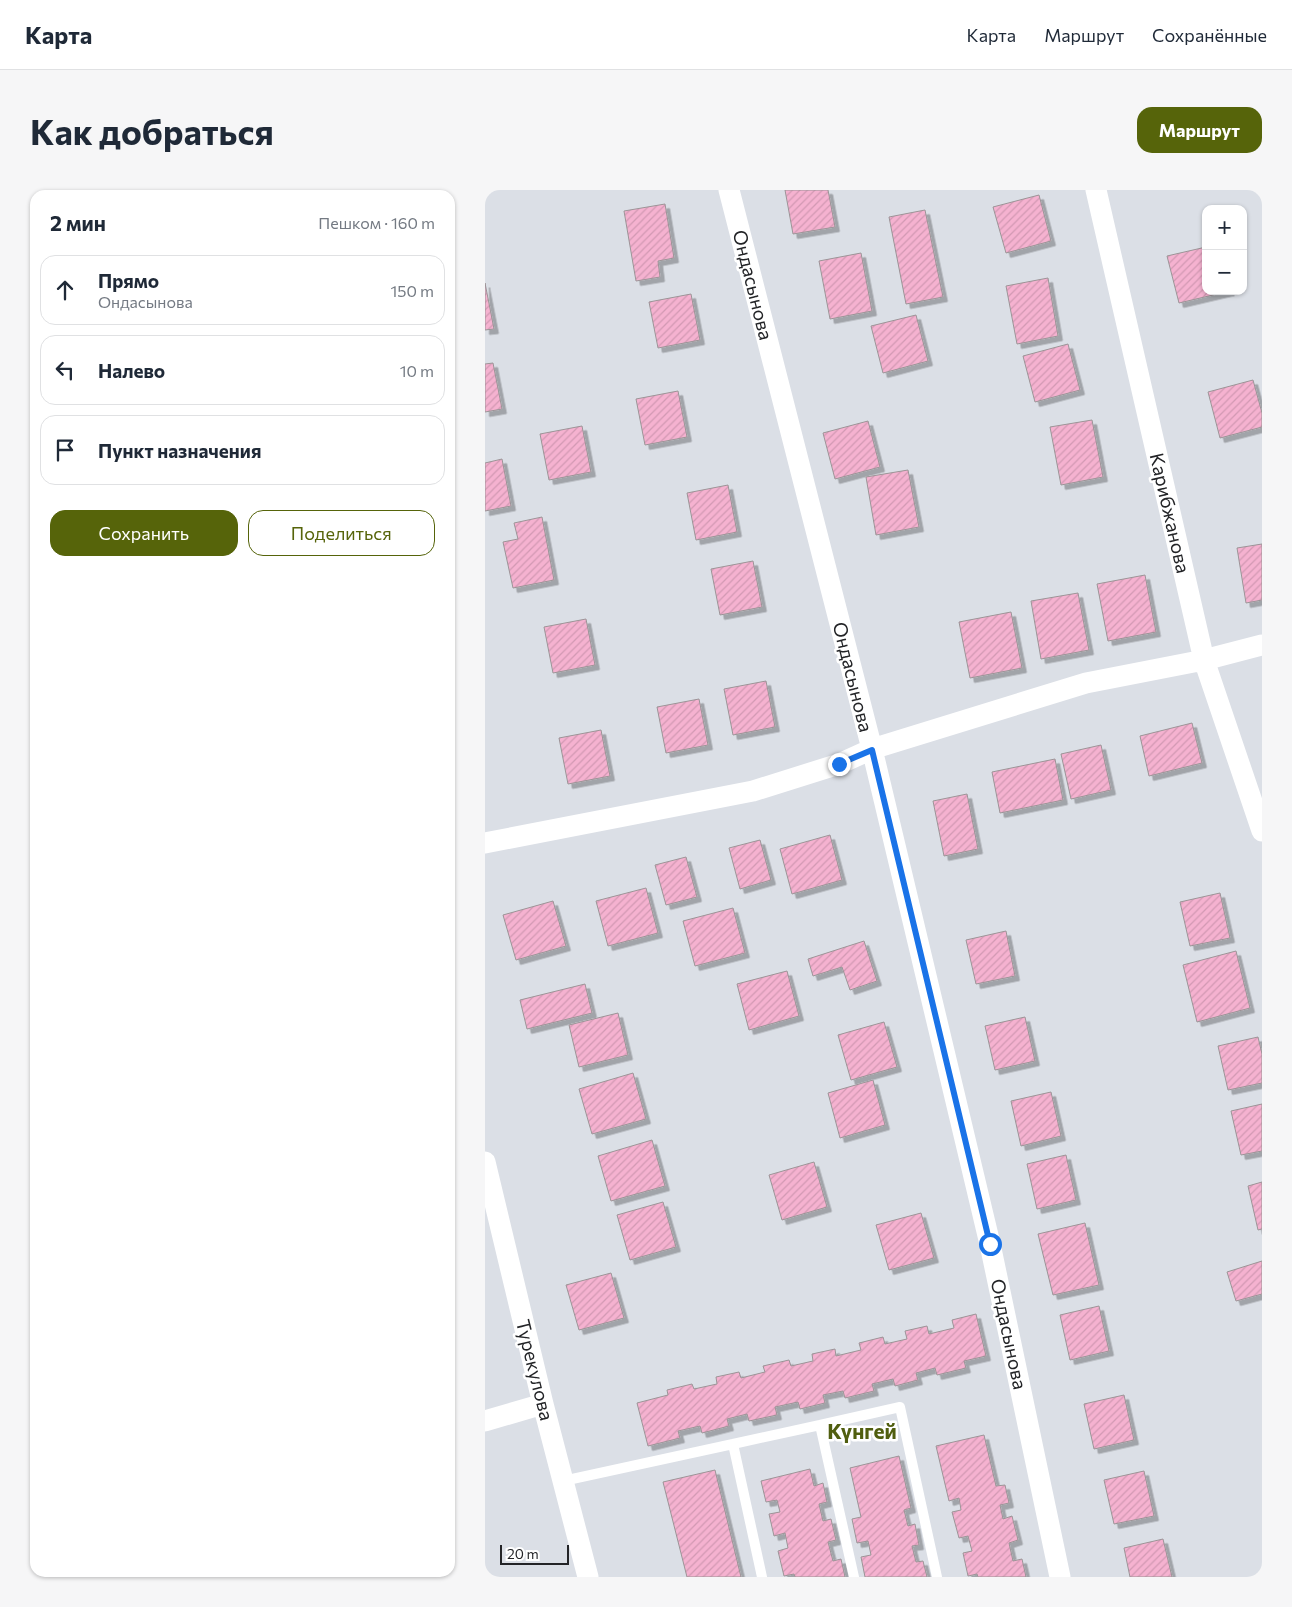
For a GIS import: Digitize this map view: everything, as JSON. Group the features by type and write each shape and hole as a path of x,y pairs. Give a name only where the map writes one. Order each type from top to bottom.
{"street":[{"name":"Ондасынова","path":"729,190 872,750 990,1244 1060,1577"},
{"name":"Карибжанова","path":"1097,190 1204,660 1262,831"},
{"path":"485,844 753,791 839,764 872,750 1086,683 1204,660 1262,646"},
{"name":"Турекулова","path":"485,1162 543,1404 588,1577"},
{"path":"485,1422 543,1404"}],"lane":[{"path":"563,1481 900,1407 937,1577"},
{"path":"820,1425 854,1577"},
{"path":"733,1444 762,1577"}],"building":[{"path":"785,190 828,190 835,227 793,234"},
{"path":"1039,195 1051,241 1006,253 993,207"},
{"path":"665,204 674,258 658,261 660,277 636,281 624,211"},
{"path":"925,210 943,297 906,304 889,217"},
{"path":"1202,248 1202,295 1213,295 1179,303 1167,256"},
{"path":"861,253 872,311 830,319 819,261"},
{"path":"1048,278 1058,336 1017,344 1006,286"},
{"path":"485,283 494,329 485,330"},
{"path":"691,294 700,340 658,348 649,302"},
{"path":"916,315 928,361 883,373 871,326"},
{"path":"1068,344 1080,390 1035,402 1023,356"},
{"path":"493,363 502,409 485,412 485,364"},
{"path":"1253,380 1262,413 1262,427 1220,438 1208,392"},
{"path":"678,391 687,437 645,445 636,399"},
{"path":"1092,420 1103,477 1061,485 1050,427"},
{"path":"868,421 880,467 835,479 823,433"},
{"path":"582,426 591,472 549,480 540,434"},
{"path":"502,459 511,506 485,511 485,463"},
{"path":"908,470 919,527 876,535 866,477"},
{"path":"728,485 737,532 696,540 687,493"},
{"path":"542,517 554,580 513,588 503,542 518,539 514,523"},
{"path":"1262,544 1262,600 1246,603 1237,548"},
{"path":"753,561 762,607 720,615 711,569"},
{"path":"1145,575 1156,632 1108,641 1097,584"},
{"path":"1078,593 1089,650 1041,659 1031,601"},
{"path":"1011,612 1022,668 970,678 959,622"},
{"path":"586,619 595,665 553,673 544,627"},
{"path":"766,681 775,727 733,735 724,689"},
{"path":"699,699 708,745 666,753 657,707"},
{"path":"1192,723 1202,763 1149,776 1140,736"},
{"path":"601,730 610,776 568,784 559,738"},
{"path":"1101,745 1111,790 1071,799 1061,754"},
{"path":"1055,759 1063,800 1000,813 992,772"},
{"path":"967,794 978,849 944,856 933,801"},
{"path":"830,835 842,880 792,894 780,849"},
{"path":"760,840 771,880 740,889 729,848"},
{"path":"686,857 697,897 666,905 655,865"},
{"path":"646,888 658,933 608,946 596,901"},
{"path":"1220,893 1230,938 1190,946 1180,902"},
{"path":"553,901 566,946 516,960 503,915"},
{"path":"733,908 745,953 695,966 683,921"},
{"path":"1006,931 1015,976 976,984 966,940"},
{"path":"864,941 877,981 850,990 842,967 813,976 808,959"},
{"path":"1236,951 1250,1008 1197,1022 1183,965"},
{"path":"787,971 799,1016 749,1030 737,984"},
{"path":"585,984 592,1013 527,1029 520,1000"},
{"path":"618,1013 628,1055 579,1067 569,1025"},
{"path":"1025,1017 1035,1061 995,1070 985,1026"},
{"path":"884,1022 897,1067 851,1080 838,1035"},
{"path":"1258,1037 1262,1054 1262,1083 1228,1090 1218,1046"},
{"path":"633,1073 646,1119 592,1134 579,1089"},
{"path":"873,1080 885,1125 840,1138 828,1093"},
{"path":"1051,1092 1061,1136 1021,1146 1011,1101"},
{"path":"1262,1104 1262,1151 1241,1155 1231,1111"},
{"path":"652,1140 665,1186 611,1201 598,1156"},
{"path":"1066,1155 1076,1200 1037,1209 1027,1164"},
{"path":"814,1162 827,1207 782,1220 769,1175"},
{"path":"1262,1182 1262,1229 1258,1230 1248,1186"},
{"path":"663,1202 676,1247 630,1260 617,1215"},
{"path":"921,1213 934,1258 889,1270 876,1225"},
{"path":"1085,1223 1099,1285 1053,1295 1038,1234"},
{"path":"1262,1261 1262,1294 1236,1301 1227,1272"},
{"path":"611,1273 624,1318 579,1330 566,1285"},
{"path":"1099,1306 1109,1351 1070,1360 1060,1315"},
{"path":"976,1314 986,1356 964,1361 966,1368 937,1375 935,1368 916,1373 918,1380 895,1386 893,1379 872,1384 874,1391 845,1398 843,1391 823,1395 825,1403 800,1409 798,1402 775,1407 777,1415 749,1421 747,1414 727,1419 729,1426 702,1433 700,1426 678,1431 680,1438 648,1446 637,1403 668,1395 667,1390 692,1384 694,1389 717,1384 716,1377 739,1372 741,1378 765,1372 763,1366 789,1360 791,1366 813,1361 812,1354 835,1349 836,1356 861,1350 859,1343 883,1337 885,1344 907,1339 905,1331 927,1326 929,1334 954,1328 952,1320"},
{"path":"1124,1395 1134,1440 1094,1449 1084,1404"},
{"path":"984,1435 996,1486 1005,1485 1009,1503 1000,1505 1003,1519 1012,1516 1018,1540 1009,1543 1013,1561 1022,1559 1026,1577 978,1577 977,1574 968,1576 963,1553 972,1551 968,1536 959,1538 952,1512 961,1510 959,1498 949,1501 936,1446"},
{"path":"899,1456 911,1508 904,1510 908,1526 915,1524 919,1545 912,1546 916,1562 923,1561 927,1577 865,1577 861,1557 871,1555 868,1541 857,1543 852,1519 861,1517 850,1468"},
{"path":"810,1469 814,1486 823,1483 827,1502 819,1504 823,1521 831,1519 836,1540 828,1542 833,1561 841,1559 845,1577 795,1577 794,1574 784,1576 778,1551 788,1548 785,1533 774,1536 769,1514 780,1512 777,1500 766,1502 761,1481"},
{"path":"715,1470 741,1577 687,1577 663,1482"},
{"path":"1144,1471 1154,1516 1114,1524 1104,1480"},
{"path":"1163,1539 1172,1577 1130,1577 1124,1548"}],"district":[{"name":"Күнгей","path":"862,1432"}],"route":[{"path":"839,764 872,750 990,1244"}]}
